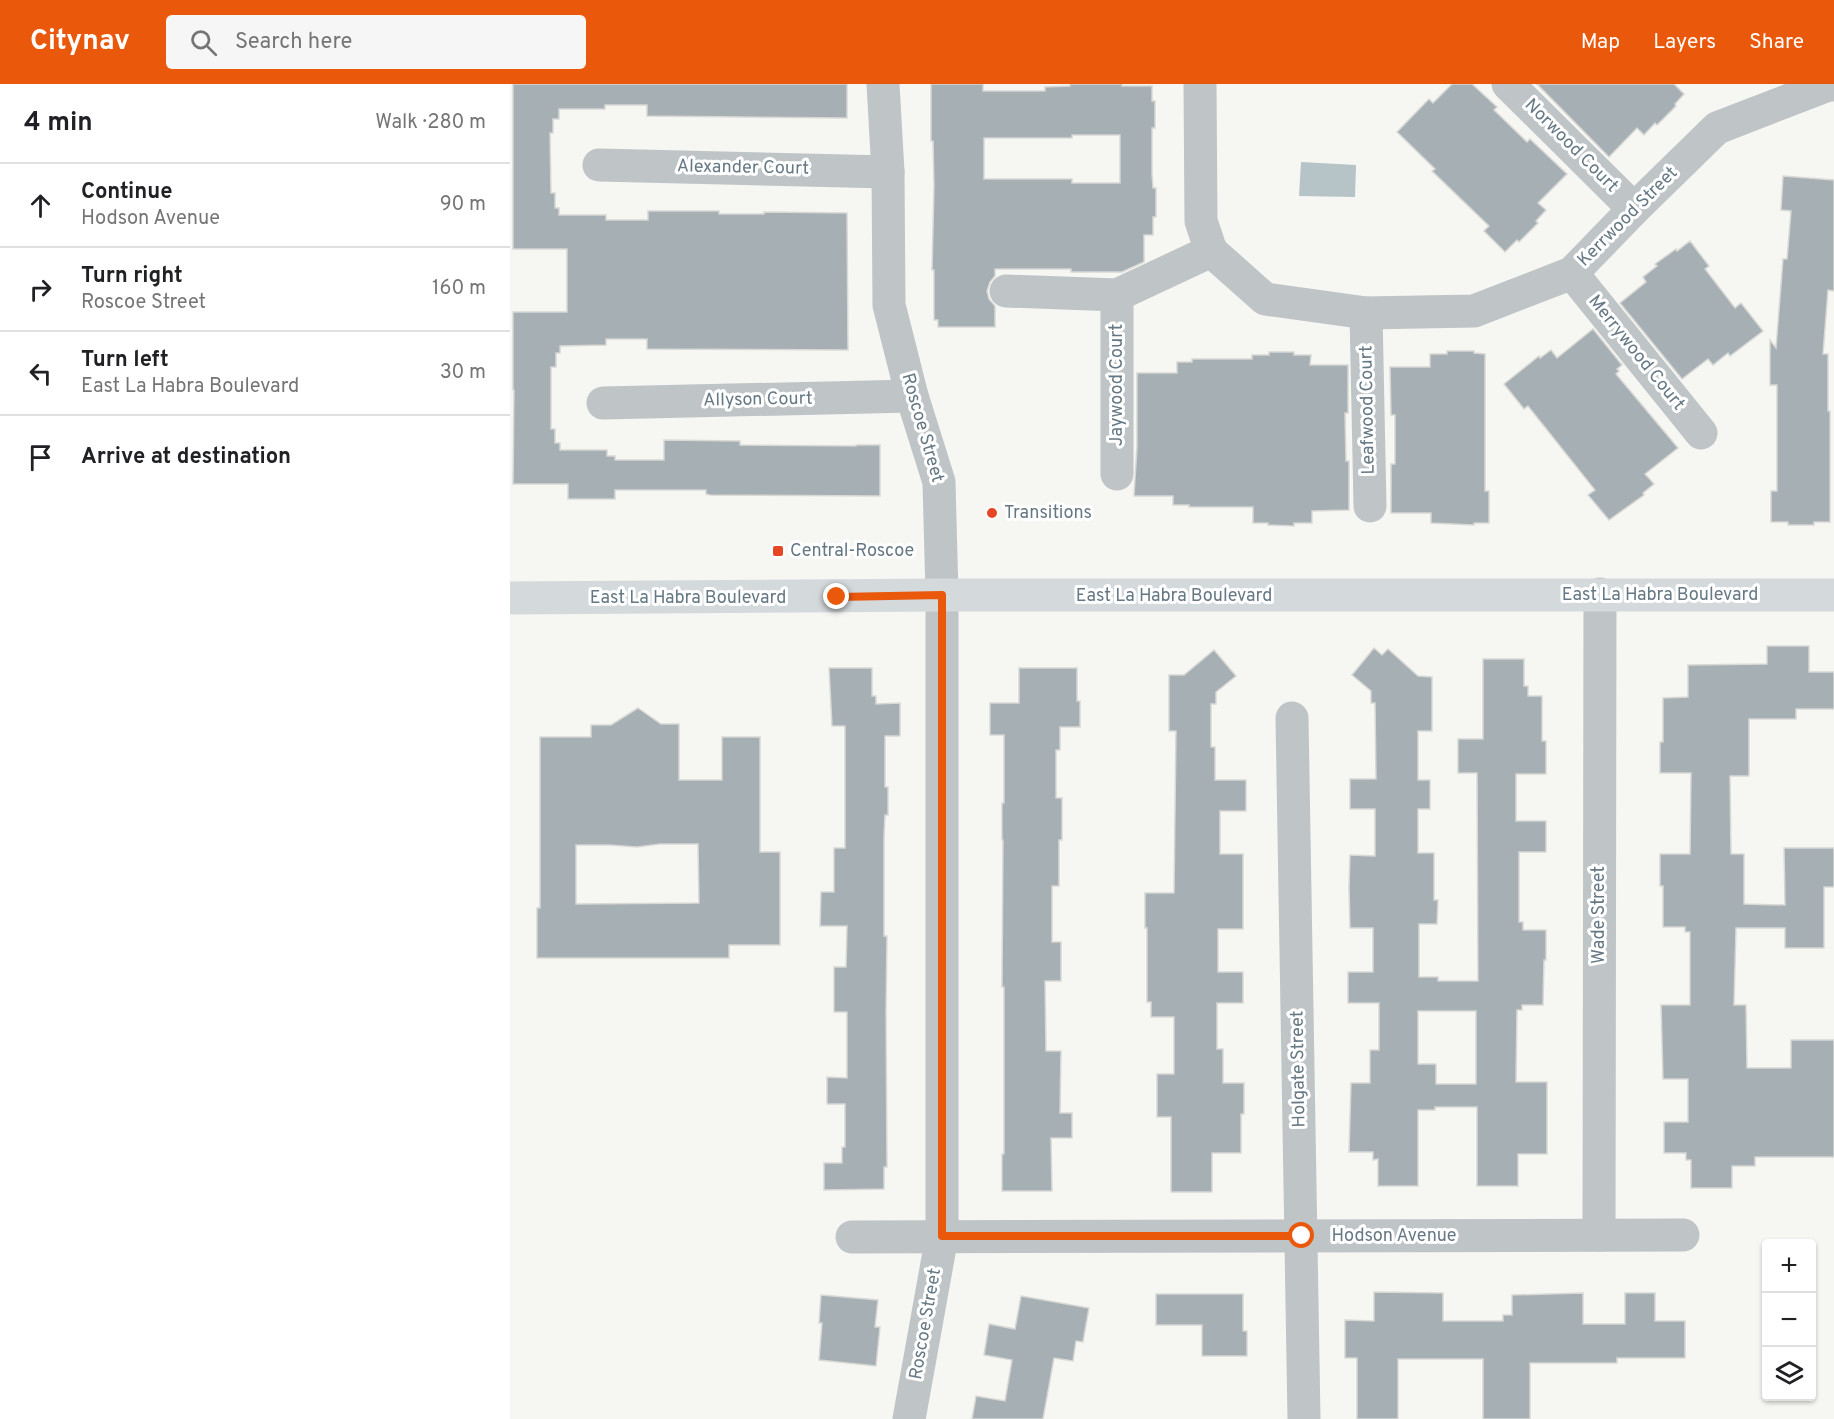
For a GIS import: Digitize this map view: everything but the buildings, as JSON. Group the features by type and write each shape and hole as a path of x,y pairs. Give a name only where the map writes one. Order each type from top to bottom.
{"main road":[{"name":"East La Habra Boulevard","path":"512,598 942,595 1834,595"}],"street":[{"name":"Roscoe Street","path":"883,84 888,172 889,305 912,396 939,482 942,595 942,1236 909,1419"},
{"path":"1006,291 1117,296 1211,251 1201,221 1200,84"},
{"name":"Norwood Court","path":"1508,84 1634,209"},
{"name":"Kerrwood Street","path":"1211,251 1265,299 1366,313 1474,311 1572,273 1717,128 1830,84"},
{"name":"Alexander Court","path":"599,165 888,172"},
{"name":"Merrywood Court","path":"1572,273 1701,433"},
{"name":"Jaywood Court","path":"1117,296 1117,474"},
{"name":"Leafwood Court","path":"1366,313 1370,506"},
{"name":"Allyson Court","path":"603,403 912,396"},
{"name":"Wade Street","path":"1599,594 1599,1235"},
{"name":"Holgate Street","path":"1292,718 1304,1419"},
{"name":"Hodson Avenue","path":"852,1237 1683,1235"}],"shaded area":[{"path":"1301,162 1356,165 1355,197 1299,196"}],"place":[{"name":"Transitions","path":"992,513"},
{"name":"Central-Roscoe","path":"778,551"}],"route":[{"path":"837,597 942,595 942,1236 1302,1236"}]}
